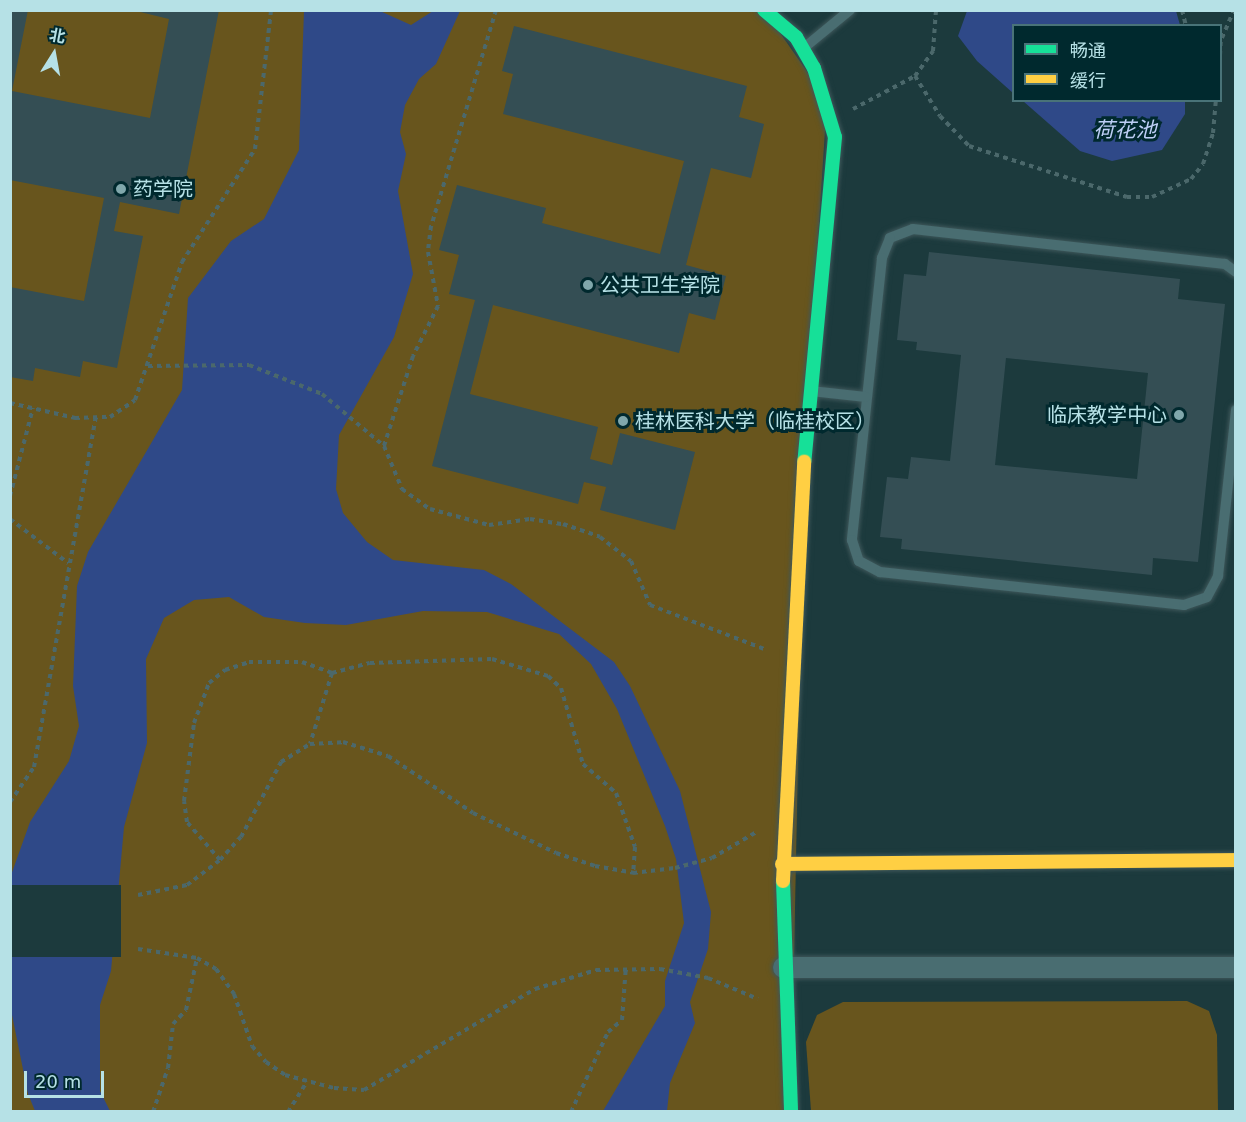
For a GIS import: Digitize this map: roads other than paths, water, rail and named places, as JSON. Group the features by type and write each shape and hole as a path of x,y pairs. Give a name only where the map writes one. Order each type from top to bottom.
{"street":[{"path":"764,10 802,49 831,119 833,176 811,391 790,659 783,809 783,967 791,1112"},
{"path":"782,864 1236,860"},
{"path":"783,967 1236,967"}],"lane":[{"path":"802,49 850,10"},
{"path":"1236,272 1225,264 913,229 890,238 882,258 852,540 859,561 880,572 1184,605 1207,597 1218,576 1236,410"},
{"path":"811,391 866,397"}],"water":[{"path":"304,11 380,11 411,25 433,11 460,11 436,64 419,79 405,105 400,132 406,154 398,191 413,274 394,337 339,435 336,489 343,513 367,542 393,560 484,570 511,584 614,662 630,686 680,791 711,912 708,949 690,1002 695,1023 670,1083 667,1111 603,1111 665,1006 665,981 684,923 676,859 665,826 617,709 591,664 559,634 487,612 423,611 346,625 305,623 264,617 229,597 194,600 164,618 146,659 147,743 124,827 111,971 100,1005 100,1091 110,1111 35,1111 28,1094 11,1010 10,878 30,822 69,761 79,726 73,686 77,586 88,552 182,390 188,298 231,241 264,219 299,150"},
{"path":"967,11 1176,11 1180,24 1012,24 1012,92 977,61 958,36"},
{"name":"荷花池","path":"1024,102 1185,102 1185,114 1162,150 1112,161 1080,151"}],"place":[{"name":"药学院","path":"121,189"},
{"name":"公共卫生学院","path":"588,285"},
{"name":"临床教学中心","path":"1179,415"},
{"name":"桂林医科大学（临桂校区）","path":"623,421"}]}
